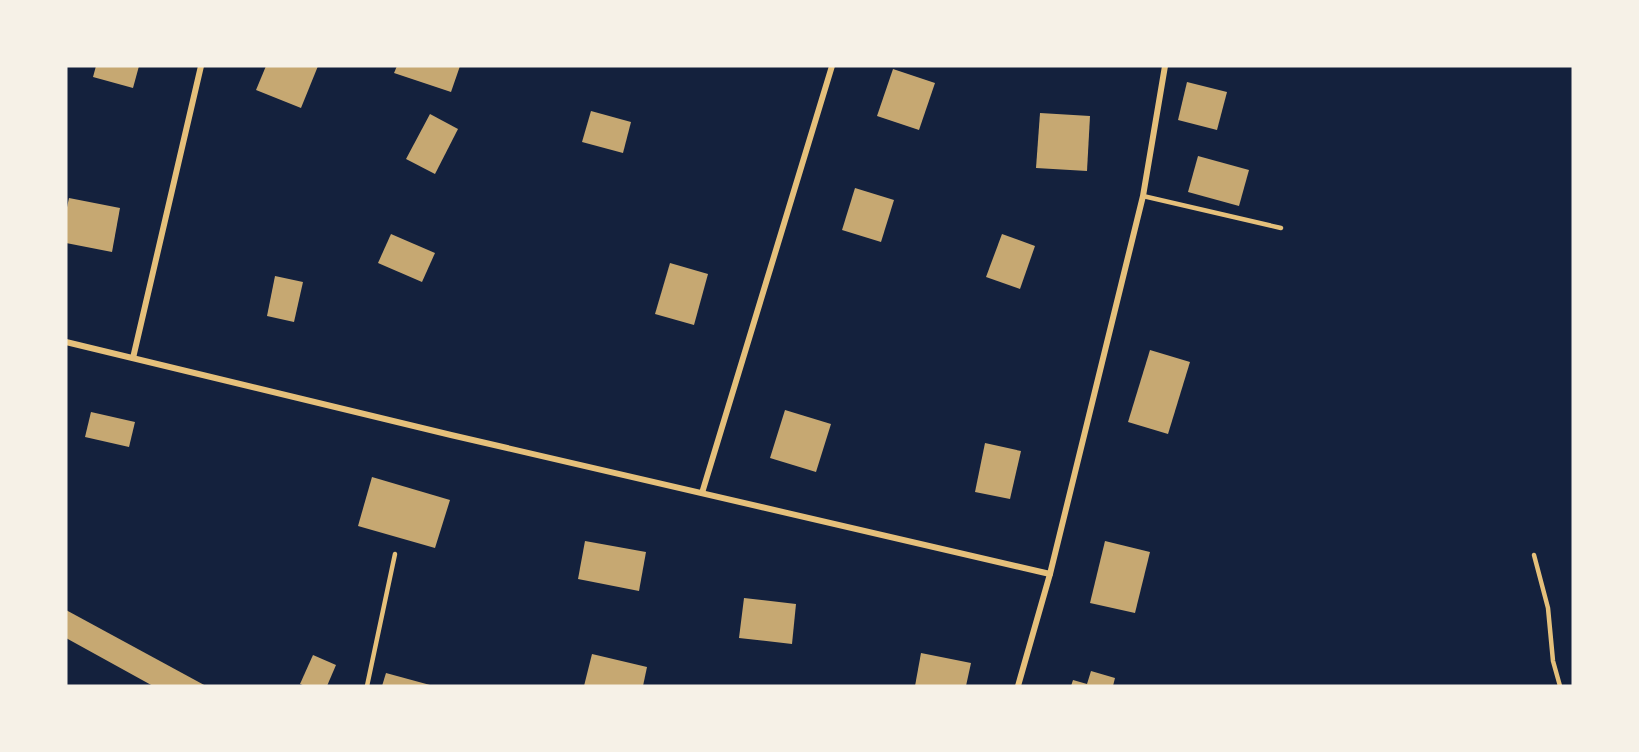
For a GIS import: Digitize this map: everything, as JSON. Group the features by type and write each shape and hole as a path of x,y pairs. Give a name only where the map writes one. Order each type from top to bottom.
{"street":[{"path":"133,358 201,66"},
{"path":"702,493 831,66"},
{"path":"1018,686 1050,574 1143,196 1164,66"},
{"path":"66,342 451,435 1050,574"}],"lane":[{"path":"1143,196 1281,228"},
{"path":"368,686 395,554"},
{"path":"1534,555 1548,608 1553,661 1560,686"}],"building":[{"path":"96,66 139,66 133,88 93,77"},
{"path":"266,66 318,66 301,108 256,90"},
{"path":"397,66 460,66 451,92 394,73"},
{"path":"893,69 935,83 919,130 877,116"},
{"path":"1187,82 1227,92 1217,130 1178,120"},
{"path":"591,111 631,122 623,153 582,142"},
{"path":"1040,113 1090,116 1087,171 1036,168"},
{"path":"430,114 458,129 435,174 406,159"},
{"path":"1198,156 1249,170 1239,206 1188,192"},
{"path":"855,188 894,200 881,242 842,230"},
{"path":"69,198 120,208 112,252 66,243 66,212"},
{"path":"391,234 435,253 422,282 378,263"},
{"path":"1002,234 1035,246 1020,289 986,277"},
{"path":"670,263 708,274 694,325 655,314"},
{"path":"275,276 303,282 294,322 267,316"},
{"path":"1150,350 1190,362 1168,434 1128,422"},
{"path":"785,410 831,424 816,472 770,458"},
{"path":"91,412 135,422 129,447 85,437"},
{"path":"985,443 1021,451 1010,499 975,492"},
{"path":"372,477 450,500 435,548 358,526"},
{"path":"585,541 646,552 639,591 578,579"},
{"path":"1105,541 1150,552 1135,613 1090,603"},
{"path":"744,598 796,604 792,644 739,638"},
{"path":"66,610 206,686 153,686 66,638"},
{"path":"921,653 971,663 966,686 915,686"},
{"path":"592,654 647,667 643,686 584,686"},
{"path":"313,655 336,665 327,686 300,684"},
{"path":"1091,671 1115,678 1113,686 1071,686 1073,680 1087,684"},
{"path":"386,673 430,685 430,686 382,686"}]}
